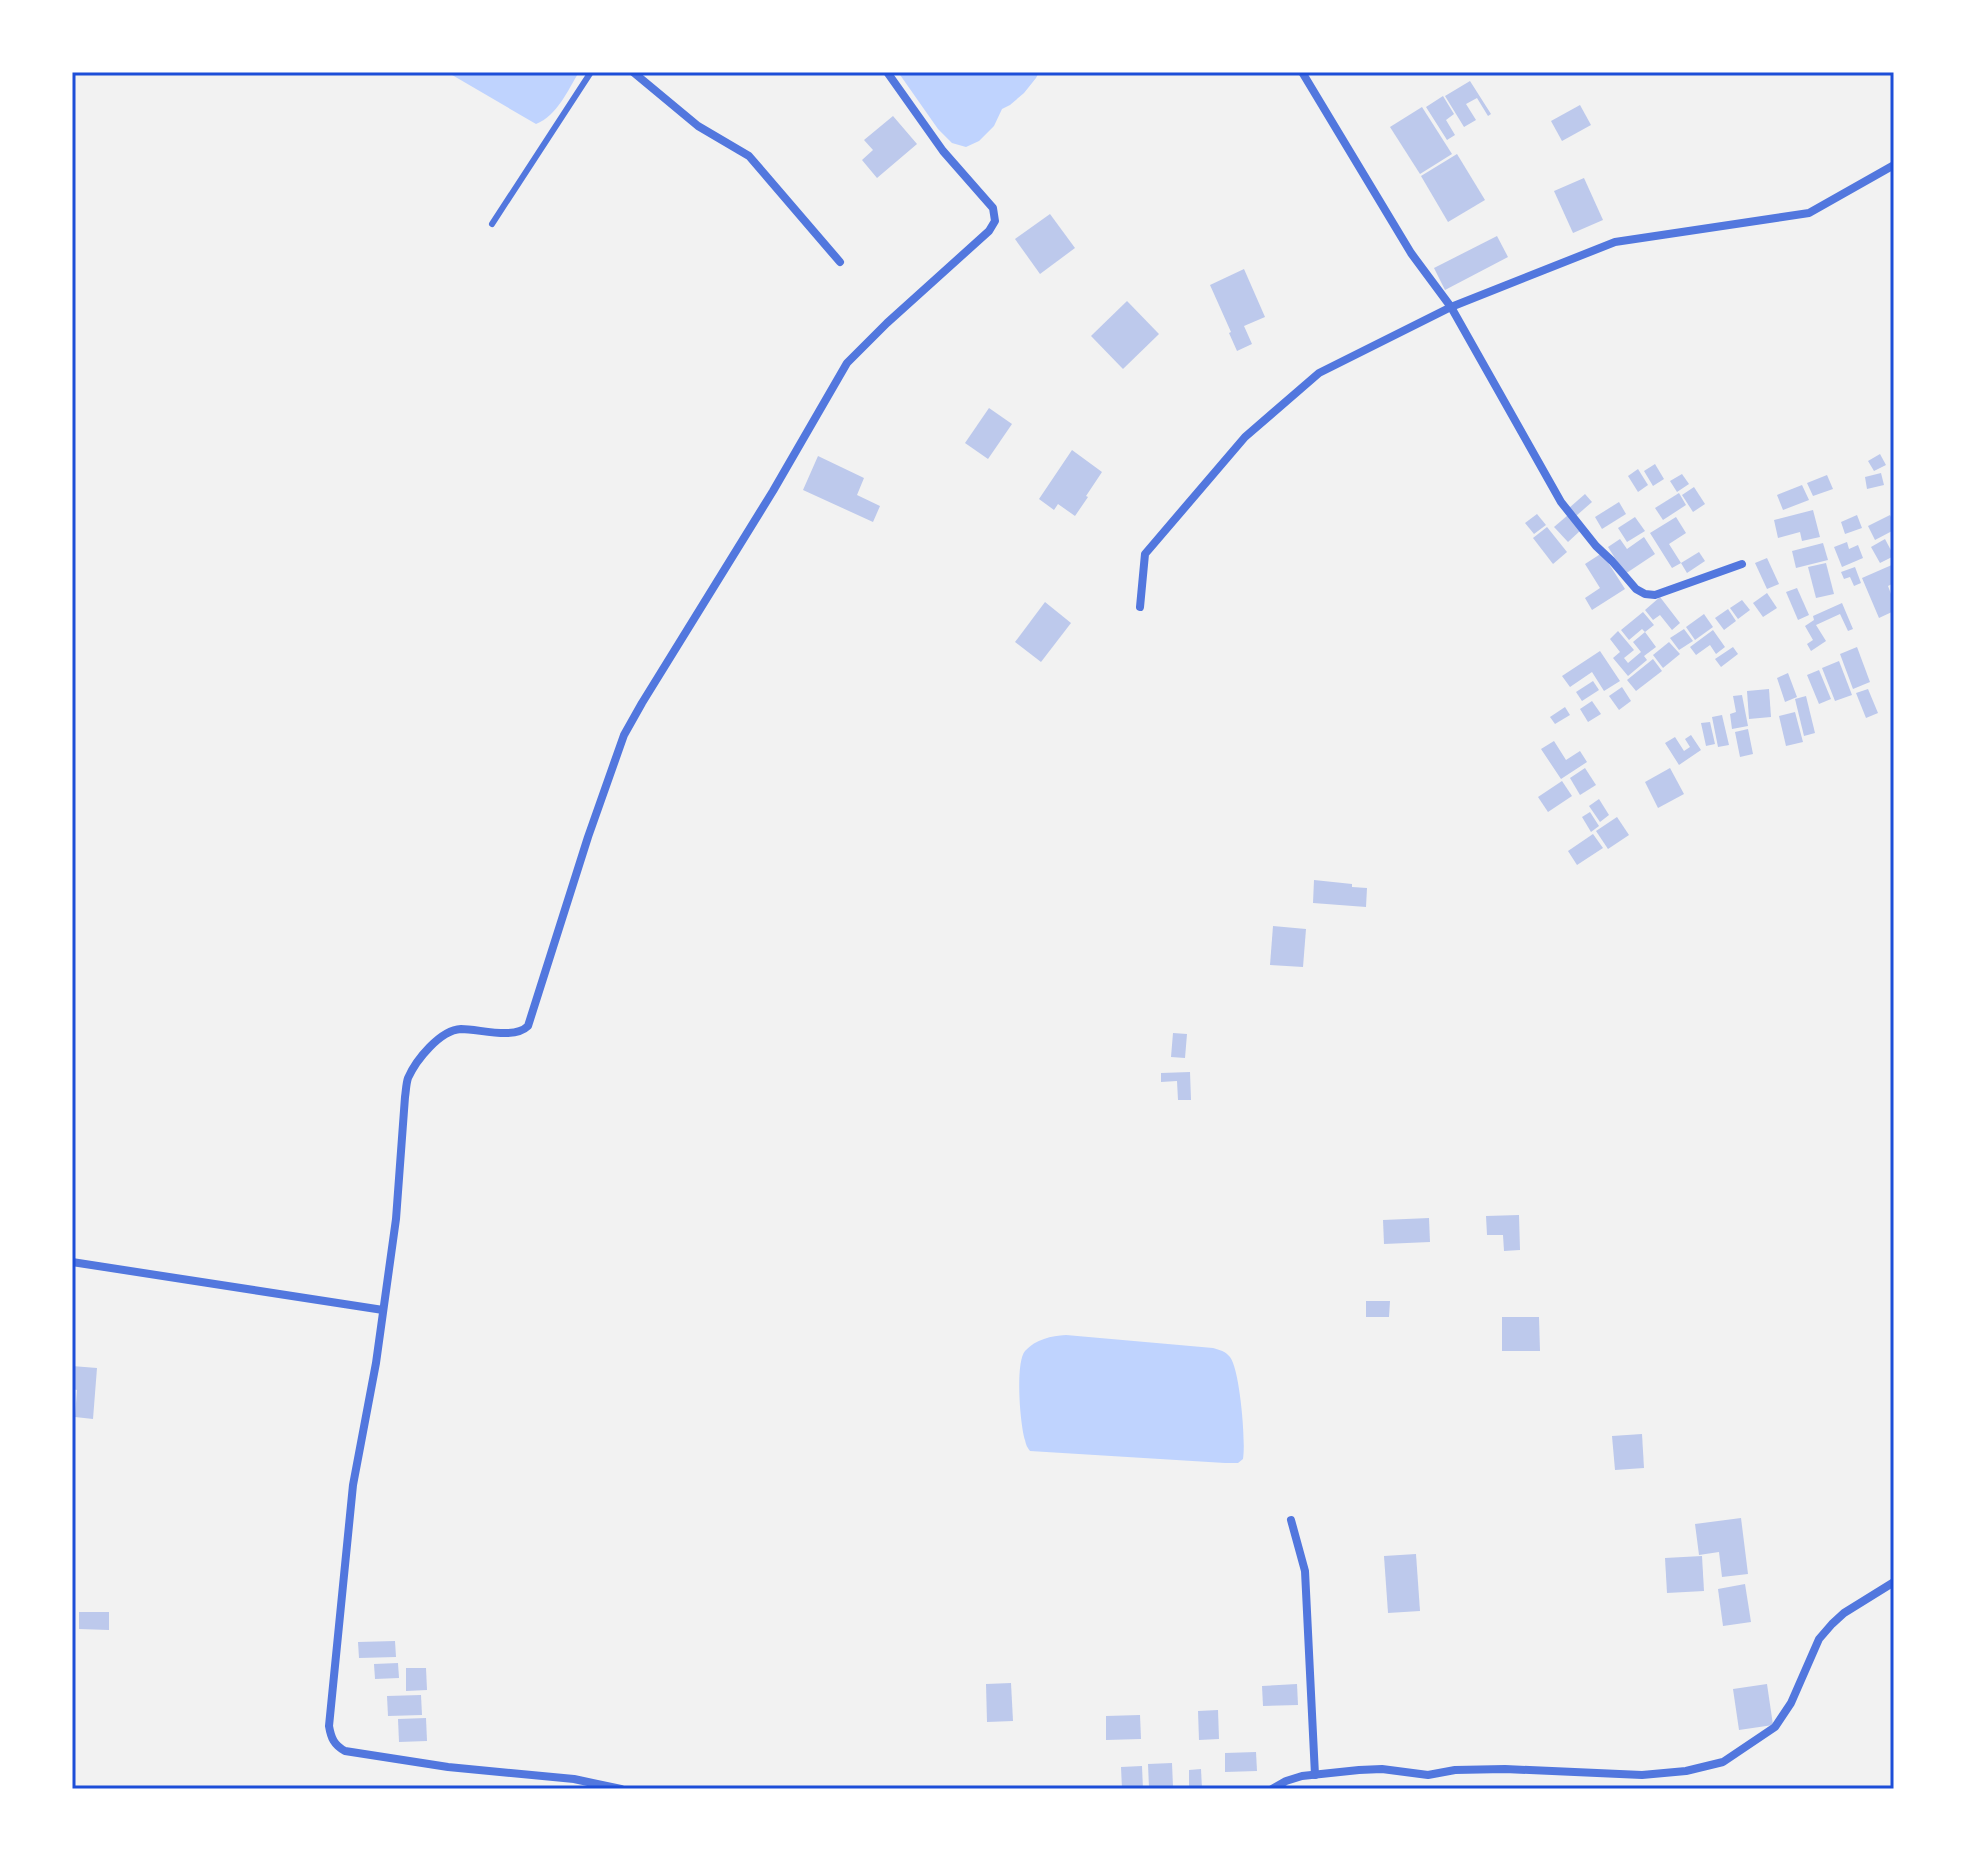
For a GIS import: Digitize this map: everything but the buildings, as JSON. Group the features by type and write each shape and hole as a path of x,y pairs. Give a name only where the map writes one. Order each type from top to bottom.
{"street":[{"path":"633,72 698,126 749,156 840,262"},
{"path":"621,1789 574,1779 448,1767 345,1751 331,1738 329,1726 353,1485 376,1363 396,1219 405,1097 408,1078 420,1058 437,1040 457,1029 513,1033 524,1031 528,1026 624,735 642,703 773,491 847,363 993,227 993,208 943,151 887,72"},
{"path":"1302,72 1411,253 1451,307 1561,502 1596,546 1639,592 1655,595 1742,564"},
{"path":"1140,607 1145,554 1245,437 1319,373 1451,307 1615,242 1809,213 1894,165"},
{"path":"72,1262 383,1310"},
{"path":"1291,1520 1305,1571 1315,1775"},
{"path":"1272,1789 1302,1776 1382,1769 1428,1775 1455,1770 1505,1769 1642,1775 1686,1771 1723,1762 1775,1727 1791,1703 1819,1639 1832,1624 1894,1582"}],"lane":[{"path":"492,224 591,72"}],"water":[{"path":"447,72 579,72 556,109 536,124"},
{"path":"898,72 1039,72 1024,93 1002,109 994,126 979,141 966,147 952,143 938,129"},
{"path":"1066,1335 1213,1348 1226,1353 1234,1364 1239,1391 1243,1459 1238,1463 1225,1463 1030,1451 1026,1445 1020,1408 1022,1358 1029,1347 1039,1341"}]}
